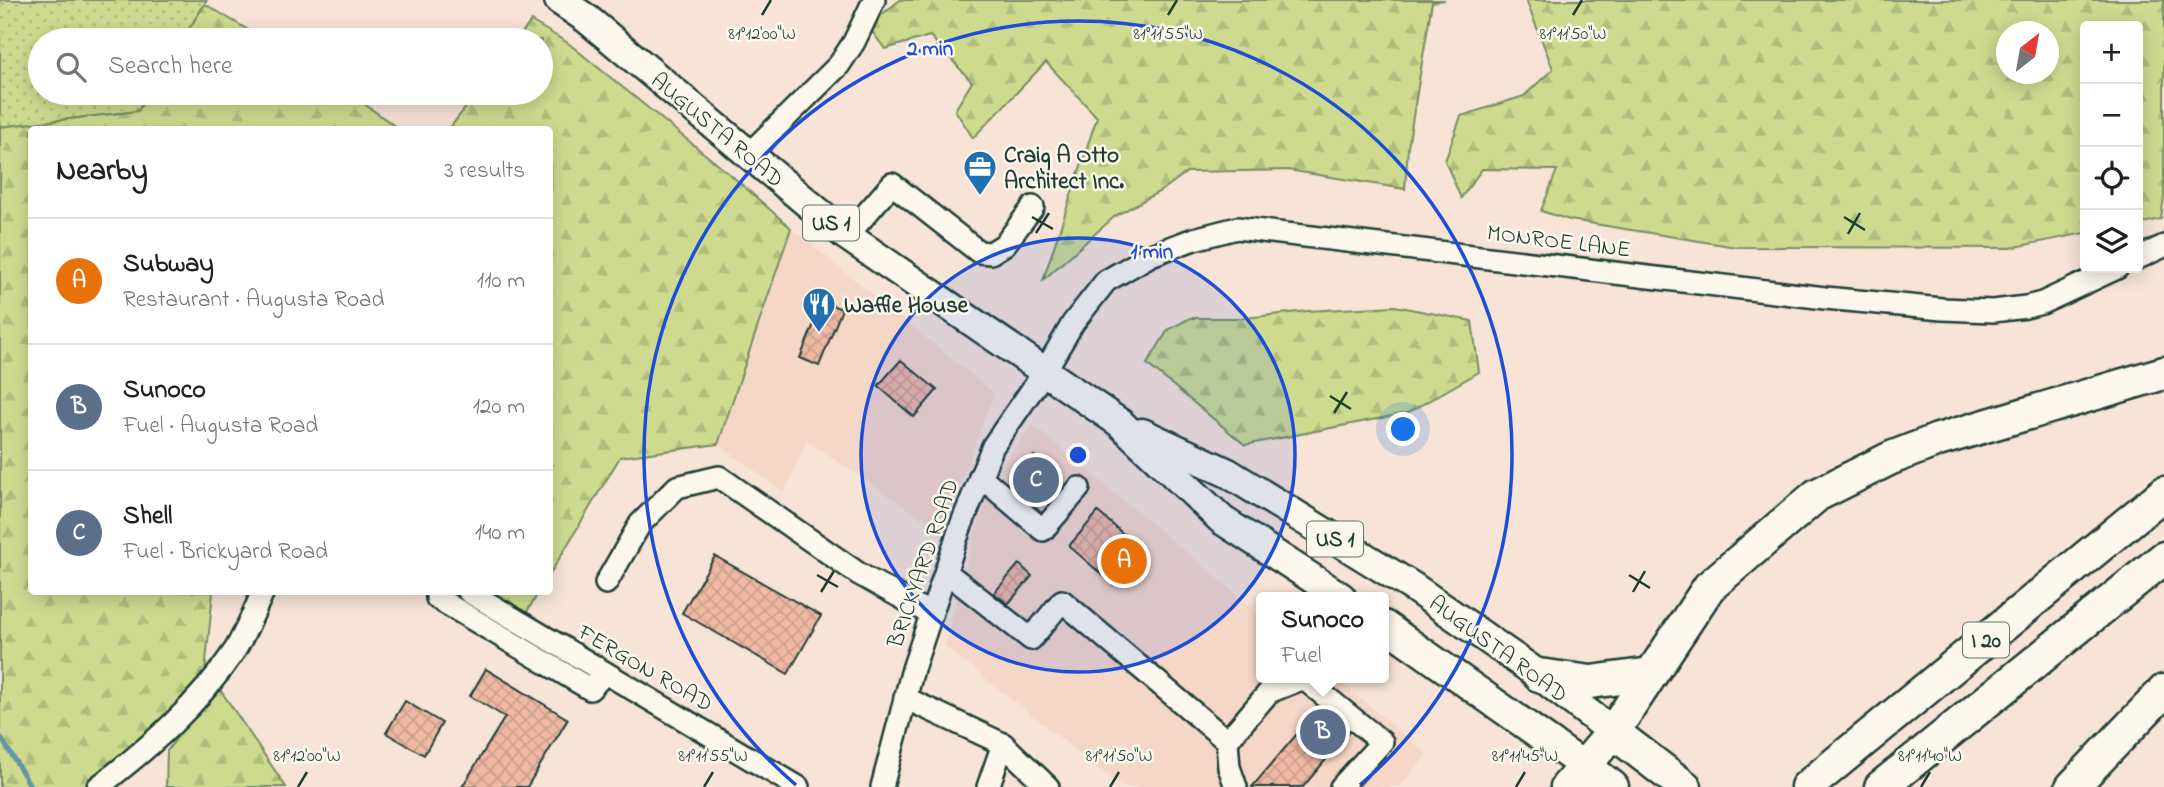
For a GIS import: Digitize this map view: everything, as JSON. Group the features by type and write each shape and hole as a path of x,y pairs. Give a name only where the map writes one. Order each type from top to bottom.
{"highway":[{"path":"1575,776 1613,732 1709,587 1817,495 1891,458 1938,440 2164,373"},
{"name":"I 20","path":"1807,787 2164,493"},
{"name":"I 20","path":"1881,787 2164,558"},
{"path":"1539,675 1591,682 1651,674"},
{"path":"2072,787 2164,691"},
{"name":"AUGUSTA ROAD","path":"1613,732 1685,787"},
{"name":"AUGUSTA ROAD","path":"1575,776 1612,787"}],"main road":[{"name":"AUGUSTA ROAD","path":"559,0 587,19 847,236 1120,423 1222,520 1308,585 1328,592"},
{"name":"AUGUSTA ROAD","path":"1120,423 1228,473 1413,587 1539,675 1613,732"},
{"name":"AUGUSTA ROAD","path":"1389,629 1575,776"}],"street":[{"path":"748,155 838,65 854,42 874,0"},
{"path":"847,236 892,184 978,252 991,253 1005,244 1033,206"},
{"name":"MONROE LANE","path":"1045,371 1073,323 1106,281 1151,255 1194,239 1237,228 1825,298 1942,309 1993,311 2026,307 2042,303 2106,273"},
{"path":"2143,256 2164,246"},
{"name":"BRICKYARD ROAD","path":"882,787 905,698 980,476 993,446 1045,371"},
{"path":"980,476 1043,530 1079,488"},
{"path":"606,583 640,524 677,487 719,477 859,574 932,614"},
{"path":"946,572 1031,639 1062,601 1227,741"},
{"path":"98,787 156,740 203,692 238,644 262,595"},
{"path":"438,595 437,598 590,689 605,673"},
{"name":"FERGON ROAD","path":"473,595 798,787"},
{"path":"1310,683 1382,742 1341,787"},
{"path":"1236,787 1229,767 1227,741 1270,685"},
{"path":"905,698 1003,744 1048,787"},
{"path":"988,787 1003,744"}],"shaded area":[{"path":"791,228 994,393 942,532 807,441 784,492 718,444"},
{"path":"1033,425 1256,610 1256,683 1342,683 1427,754 1400,787 1121,787 945,646 974,535 1002,464"}],"green space":[{"path":"0,0 207,0 190,28 28,28 28,105 142,105 138,111 0,127"},
{"path":"900,0 1445,0 1432,2 1408,147 1405,189 1288,170 1187,172 1164,189 1115,216 1043,280 1097,117 1046,62 973,138 955,110 972,82 930,36 885,49 868,26"},
{"path":"1526,0 2164,0 2164,196 2161,219 2143,223 2143,21 2080,21 2080,234 2010,248 1736,247 1570,220 1541,211 1557,170 1482,169 1461,198 1445,161 1461,116 1524,96 1553,69"},
{"path":"205,4 245,28 190,28"},
{"path":"531,21 543,28 526,28"},
{"path":"553,34 568,43 732,176 791,228 718,444 620,457 553,569 553,126 451,126 468,105 553,105"},
{"path":"142,105 366,105 395,126 28,126 28,595 213,595 203,692 98,787 0,787 0,127 138,111"},
{"path":"1395,306 1472,321 1479,372 1407,413 1245,445 1147,364 1168,330 1190,318 1245,318"},
{"path":"474,595 537,595 520,623"},
{"path":"217,685 286,787 166,787 167,751"}],"building":[{"path":"823,302 842,309 819,366 800,358"},
{"path":"901,360 937,390 914,417 878,386"},
{"path":"1034,456 1056,474 1032,503 1010,485"},
{"path":"1098,512 1143,551 1114,585 1069,546"},
{"path":"715,556 821,616 788,674 682,613"},
{"path":"1019,564 1032,576 1008,604 994,593"},
{"path":"486,669 568,719 527,787 462,787 505,717 470,696"},
{"path":"405,701 442,723 424,755 386,733"},
{"path":"1319,708 1349,732 1303,787 1252,787"}],"waterway":[{"path":"0,736 31,787"}],"place":[{"name":"Craig A Otto Architect Inc.","path":"980,197"},
{"name":"Waffle House","path":"819,334"},
{"name":"Shell","path":"1036,480"},
{"name":"Subway","path":"1124,561"},
{"name":"Sunoco","path":"1323,732"}]}
